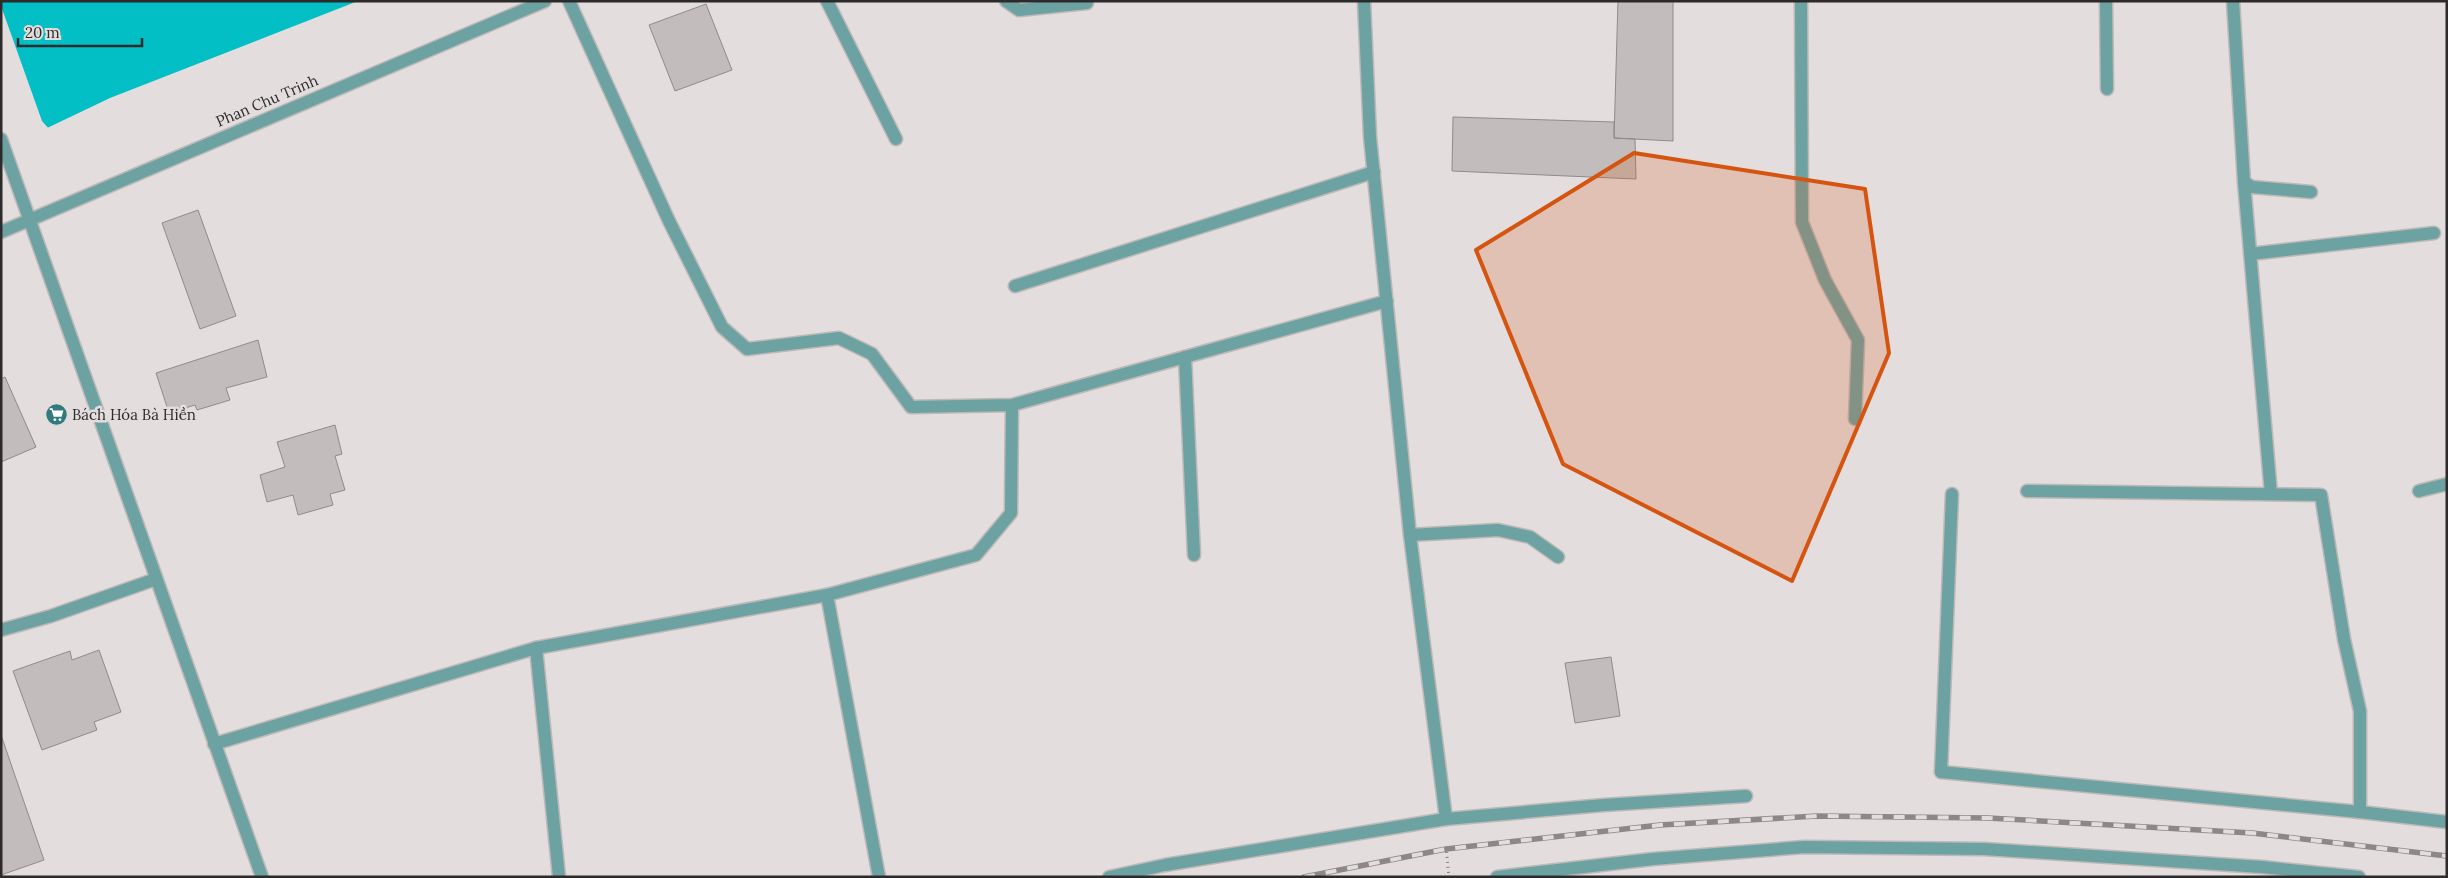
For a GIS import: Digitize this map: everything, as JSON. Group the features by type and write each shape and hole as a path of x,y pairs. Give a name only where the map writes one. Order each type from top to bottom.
{"street":[{"name":"Phan Chu Trinh","path":"1,232 545,1"},
{"path":"569,1 669,221 722,327 747,349 839,338 872,354 911,407 1012,405 1387,301"},
{"path":"827,1 896,139"},
{"path":"1006,1 1019,10 1087,3"},
{"path":"1364,1 1370,137 1410,535 1446,819"},
{"path":"1801,1 1802,222 1825,280 1858,340 1854,418"},
{"path":"2106,1 2107,89"},
{"path":"2233,1 2244,182 2271,494"},
{"path":"1,139 28,220 262,877"},
{"path":"1015,286 1374,172"},
{"path":"2244,182 2252,187 2310,192"},
{"path":"2250,254 2434,233"},
{"path":"1185,357 1194,555"},
{"path":"214,744 536,648 827,595 976,555 1011,513 1012,405"},
{"path":"2419,491 2447,484"},
{"path":"2027,491 2321,495 2344,639 2360,711 2360,812"},
{"path":"1952,494 1940,772 2447,822"},
{"path":"1410,535 1498,530 1530,537 1558,557"},
{"path":"1,630 51,616 156,579"},
{"path":"827,595 879,877"},
{"path":"536,648 559,877"},
{"path":"1109,877 1165,865 1446,819 1604,805 1746,796"},
{"path":"1497,877 1653,859 1804,847 1984,849 2262,872 2359,877"}],"highlighted area":[{"path":"1634,153 1865,189 1889,353 1792,581 1563,464 1476,250"}],"water":[{"path":"1,1 358,1 110,98 1,150"}],"pier":[{"path":"1,6 42,121 50,130 1,153"}],"building":[{"path":"1618,1 1673,1 1673,141 1614,138"},
{"path":"706,4 732,70 675,91 649,25"},
{"path":"1453,117 1614,122 1614,138 1635,139 1636,179 1452,171"},
{"path":"198,210 236,316 200,329 162,223"},
{"path":"258,340 267,377 226,388 230,400 197,410 195,405 169,413 156,373"},
{"path":"5,377 36,447 1,462 1,379"},
{"path":"335,425 342,454 335,456 345,490 330,494 333,505 298,515 293,495 267,502 260,475 285,467 277,442"},
{"path":"99,650 121,712 94,722 97,730 42,750 13,671 70,651 72,660"},
{"path":"1611,657 1620,716 1575,723 1565,663"},
{"path":"1,735 44,860 1,875"}],"railway":[{"path":"1304,877 1446,849 1660,825 1817,816 1988,818 2252,833 2447,856"}],"place":[{"name":"Bách Hóa Bà Hiền","path":"56,415"}]}
